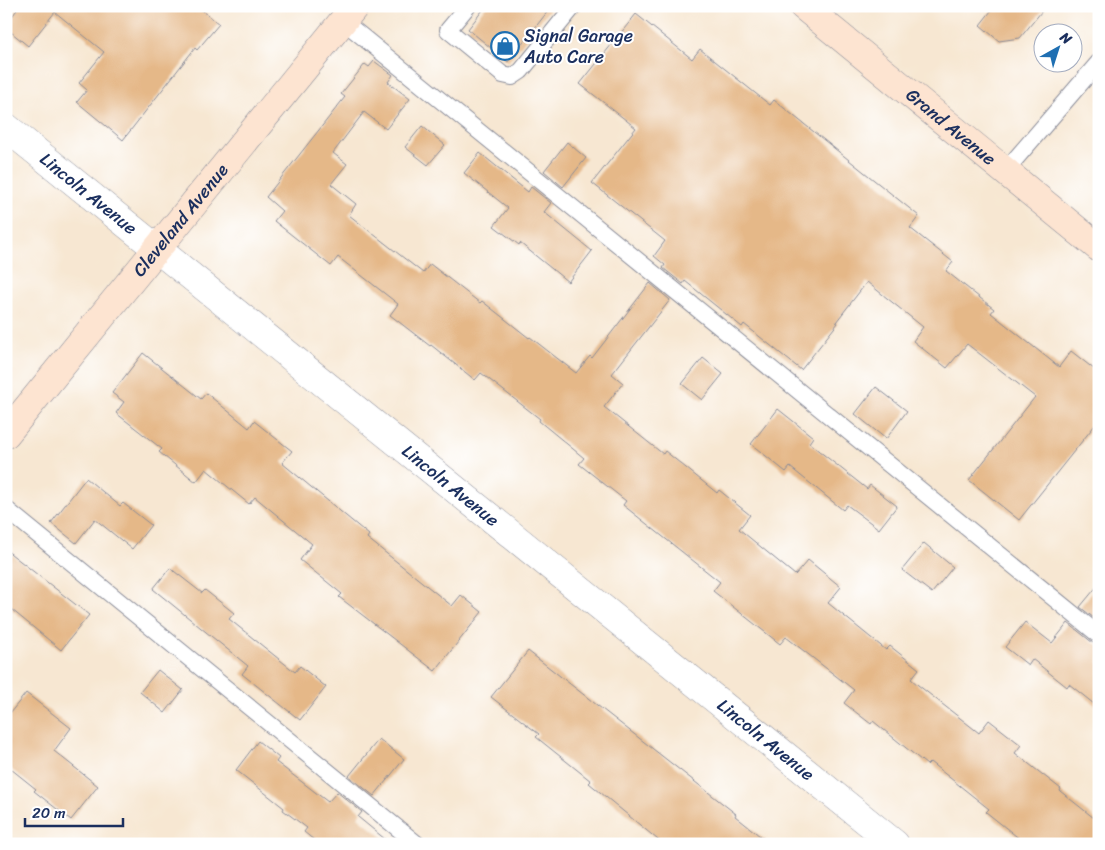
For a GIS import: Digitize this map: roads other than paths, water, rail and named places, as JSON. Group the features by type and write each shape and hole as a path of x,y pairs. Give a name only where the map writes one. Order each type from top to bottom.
{"street":[{"name":"Grand Avenue","path":"803,6 1099,248"},
{"name":"Cleveland Avenue","path":"6,434 349,14"},
{"name":"Lincoln Avenue","path":"6,127 895,844"}],"lane":[{"path":"468,6 448,30 503,75 512,76 521,71 574,6"},
{"path":"349,14 1099,635"},
{"path":"1005,171 1099,62"},
{"path":"6,510 417,844"}],"place":[{"name":"Signal Garage Auto Care","path":"505,46"}]}
